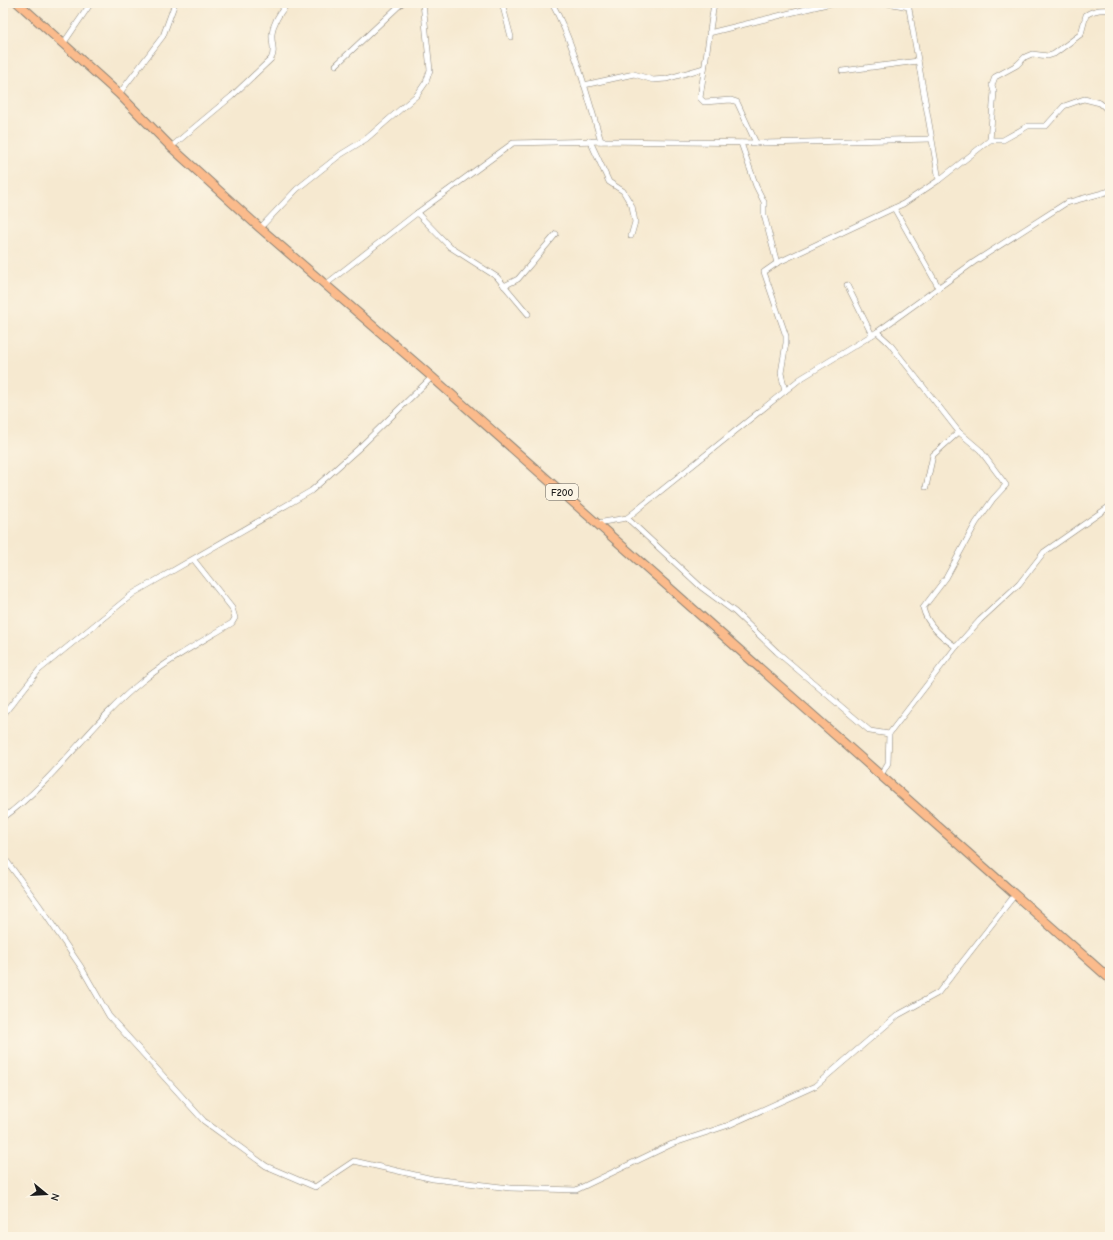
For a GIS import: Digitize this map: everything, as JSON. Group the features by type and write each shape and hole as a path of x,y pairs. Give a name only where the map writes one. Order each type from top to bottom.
{"main road":[{"name":"F200","path":"18,3 119,94 171,146 260,228 432,377 881,774 1014,896 1110,979"}],"street":[{"path":"63,44 91,3"},
{"path":"119,94 163,36 175,3"},
{"path":"171,146 232,96 271,59 274,52 272,31 278,16 288,3"},
{"path":"336,66 402,3"},
{"path":"260,228 297,189 340,155 366,138 417,95 426,82 430,70 424,3"},
{"path":"502,3 511,37"},
{"path":"552,3 560,18 584,85 601,141"},
{"path":"714,3 700,98 701,101 709,103 731,100 737,102 756,143"},
{"path":"709,33 818,4 831,3"},
{"path":"887,3 908,5 939,180"},
{"path":"990,140 994,92 992,85 995,77 1017,65 1025,57 1032,54 1048,56 1054,54 1081,34 1086,15 1092,11 1104,9 1110,10"},
{"path":"842,71 918,62"},
{"path":"584,85 634,74 653,80 666,79 704,68"},
{"path":"785,391 781,373 786,336 764,272 777,263 903,204 939,180 990,140 1003,140 1028,126 1046,126 1064,106 1084,99 1100,103 1110,112"},
{"path":"326,285 417,213 513,143 601,141 756,143 931,139"},
{"path":"590,141 609,182 623,191 632,206 634,222 631,236"},
{"path":"740,143 756,186 764,202 764,215 777,263"},
{"path":"597,523 627,518 800,379 877,332 974,262 1066,202 1110,191"},
{"path":"894,208 939,288"},
{"path":"417,213 450,247 492,272 528,314"},
{"path":"504,286 518,279 556,234"},
{"path":"847,285 872,335"},
{"path":"877,332 889,343 959,432 980,450 1006,485 993,499 976,523 946,578 923,608 924,615 934,628 956,647"},
{"path":"3,715 40,670 134,593 194,560 311,491 358,449 432,377"},
{"path":"926,487 933,455 959,432"},
{"path":"881,774 888,763 889,734 956,647 980,620 1019,584 1044,552 1110,506"},
{"path":"627,518 701,587 735,612 782,656 870,731 889,734"},
{"path":"3,818 20,806 62,765 100,722 140,683 184,652 232,623 235,618 232,608 194,560"},
{"path":"3,856 40,905 81,967 109,1016 199,1116 266,1166 315,1186 354,1161 441,1180 510,1188 576,1190 672,1144 729,1125 815,1086 898,1015 938,993 1014,896"}]}
